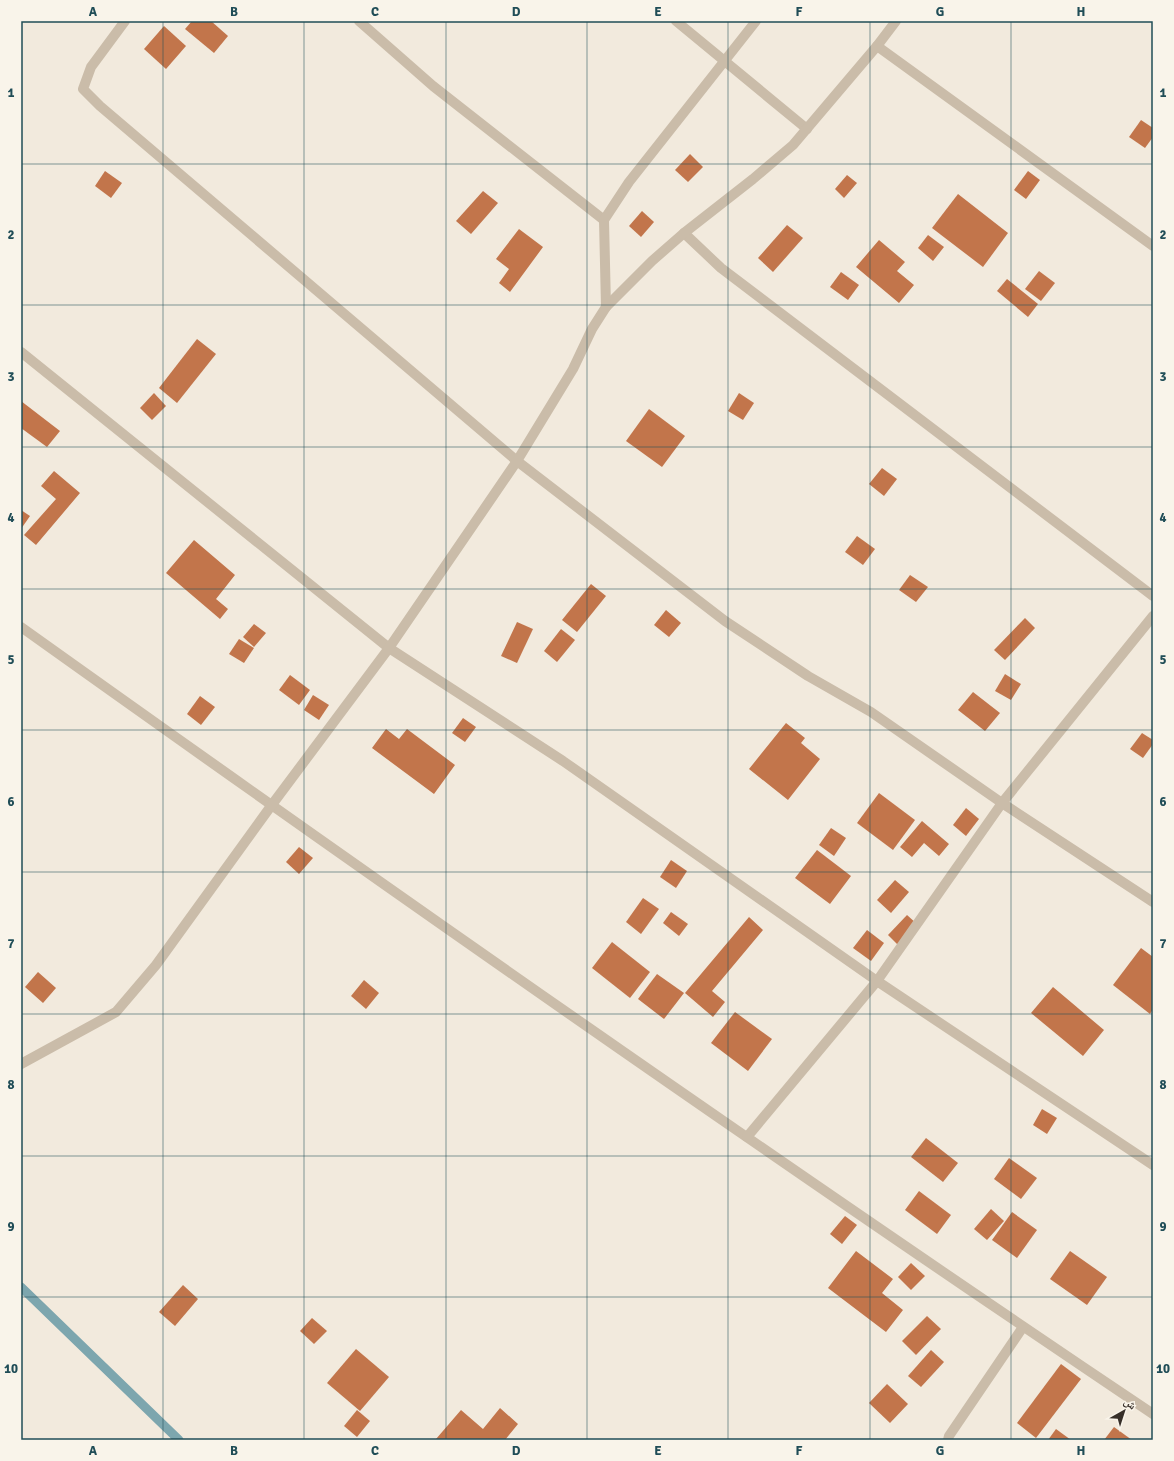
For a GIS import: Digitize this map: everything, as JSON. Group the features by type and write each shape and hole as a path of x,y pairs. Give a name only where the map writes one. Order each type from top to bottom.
{"street":[{"path":"125,21 91,67 83,89 106,111 517,461 725,621 808,676 871,712 1002,803 1153,902"},
{"path":"359,21 433,86 604,220"},
{"path":"676,21 807,129"},
{"path":"606,307 604,220 629,182 756,21"},
{"path":"21,1064 116,1012 156,965 271,806 389,648 517,461 573,369 592,329 606,307 652,261 684,233 753,179 793,145 877,46 896,21"},
{"path":"877,46 1153,246"},
{"path":"684,233 721,268 1153,596"},
{"path":"21,352 389,648 563,761 877,981 1153,1165"},
{"path":"747,1137 877,981 1002,803 1153,616"},
{"path":"21,627 271,806 747,1137 1023,1327 1153,1414"},
{"path":"948,1440 949,1436 1023,1327"}],"building":[{"path":"192,21 211,21 228,36 214,53 185,29"},
{"path":"164,26 186,46 166,69 144,49"},
{"path":"1141,120 1153,128 1153,137 1145,148 1129,137"},
{"path":"690,154 703,167 688,182 675,170"},
{"path":"105,171 122,183 111,198 95,186"},
{"path":"1028,171 1040,180 1026,199 1014,190"},
{"path":"847,175 857,183 844,198 835,189"},
{"path":"483,191 498,203 471,234 456,221"},
{"path":"958,194 1008,233 983,267 932,228"},
{"path":"642,211 654,222 641,237 629,226"},
{"path":"787,225 803,238 773,272 758,258"},
{"path":"519,229 543,247 510,292 499,283 509,269 496,259"},
{"path":"928,235 944,247 933,261 918,248"},
{"path":"879,240 905,262 897,271 914,285 899,303 856,267"},
{"path":"1039,271 1055,283 1041,301 1025,289"},
{"path":"841,272 859,285 848,300 830,287"},
{"path":"1007,279 1038,304 1028,317 997,291"},
{"path":"197,339 216,354 177,403 159,388"},
{"path":"154,393 166,406 152,420 140,408"},
{"path":"739,393 754,403 743,420 728,411"},
{"path":"21,401 60,431 47,447 21,428"},
{"path":"649,409 685,436 662,467 626,441"},
{"path":"882,468 897,479 884,496 869,484"},
{"path":"54,471 80,493 36,545 24,535 56,499 41,486"},
{"path":"21,510 30,516 21,529"},
{"path":"857,536 875,549 863,565 845,552"},
{"path":"194,540 235,575 216,599 228,609 220,619 166,573"},
{"path":"910,575 928,587 916,602 899,590"},
{"path":"591,584 606,596 577,632 562,620"},
{"path":"666,610 681,623 669,637 654,625"},
{"path":"1025,618 1035,628 1005,660 994,650"},
{"path":"517,622 533,629 517,663 501,656"},
{"path":"254,624 266,633 254,647 243,637"},
{"path":"561,629 575,640 557,662 544,651"},
{"path":"239,639 254,648 244,663 229,654"},
{"path":"1005,674 1021,684 1011,700 995,691"},
{"path":"290,675 310,690 299,705 279,690"},
{"path":"973,692 1000,713 985,731 958,710"},
{"path":"313,695 329,705 319,720 304,710"},
{"path":"200,696 215,707 201,725 187,714"},
{"path":"463,718 476,727 465,742 452,733"},
{"path":"786,723 805,738 801,743 820,759 788,800 749,769"},
{"path":"386,729 399,739 407,729 455,765 434,794 372,748"},
{"path":"1142,733 1153,740 1153,744 1143,758 1130,749"},
{"path":"879,793 915,820 893,850 857,823"},
{"path":"966,808 979,819 966,836 953,825"},
{"path":"922,821 949,844 939,856 924,843 912,857 900,847"},
{"path":"831,828 846,838 834,856 819,845"},
{"path":"299,847 313,858 299,874 286,862"},
{"path":"817,850 851,876 830,904 795,878"},
{"path":"671,860 687,871 676,888 660,877"},
{"path":"895,880 909,892 891,913 877,900"},
{"path":"643,898 659,909 641,934 626,922"},
{"path":"671,912 688,924 679,936 663,923"},
{"path":"907,915 917,924 898,945 888,935"},
{"path":"749,917 763,930 712,991 725,1002 713,1017 685,993"},
{"path":"867,930 884,943 871,961 853,948"},
{"path":"612,942 650,972 630,998 592,968"},
{"path":"1141,948 1153,957 1153,1009 1150,1014 1113,985"},
{"path":"38,972 56,988 43,1003 25,987"},
{"path":"657,974 684,993 664,1019 638,999"},
{"path":"364,980 379,993 366,1009 351,996"},
{"path":"1053,987 1104,1030 1083,1056 1031,1013"},
{"path":"735,1012 772,1039 748,1071 711,1043"},
{"path":"1042,1109 1057,1118 1047,1134 1033,1125"},
{"path":"926,1138 958,1163 943,1182 911,1157"},
{"path":"1009,1158 1037,1178 1021,1199 994,1179"},
{"path":"919,1191 951,1215 937,1234 905,1210"},
{"path":"991,1209 1004,1221 987,1240 974,1229"},
{"path":"1012,1212 1037,1230 1017,1258 992,1240"},
{"path":"845,1216 857,1225 842,1244 830,1234"},
{"path":"856,1251 893,1279 882,1293 903,1310 886,1332 828,1288"},
{"path":"1070,1251 1107,1277 1087,1305 1050,1279"},
{"path":"911,1263 925,1276 911,1290 898,1277"},
{"path":"183,1285 198,1299 175,1326 159,1312"},
{"path":"927,1316 941,1329 916,1355 902,1341"},
{"path":"312,1318 327,1331 314,1344 300,1331"},
{"path":"356,1349 389,1377 360,1411 327,1383"},
{"path":"931,1350 944,1362 921,1387 908,1376"},
{"path":"1061,1364 1081,1379 1036,1438 1017,1423"},
{"path":"887,1384 908,1404 890,1423 869,1403"},
{"path":"500,1408 518,1424 505,1440 436,1439 461,1410 483,1429"},
{"path":"357,1410 370,1421 357,1437 344,1426"},
{"path":"1114,1427 1132,1440 1104,1440"},
{"path":"1056,1429 1071,1440 1048,1440"}],"waterway":[{"path":"21,1287 179,1440"}]}
